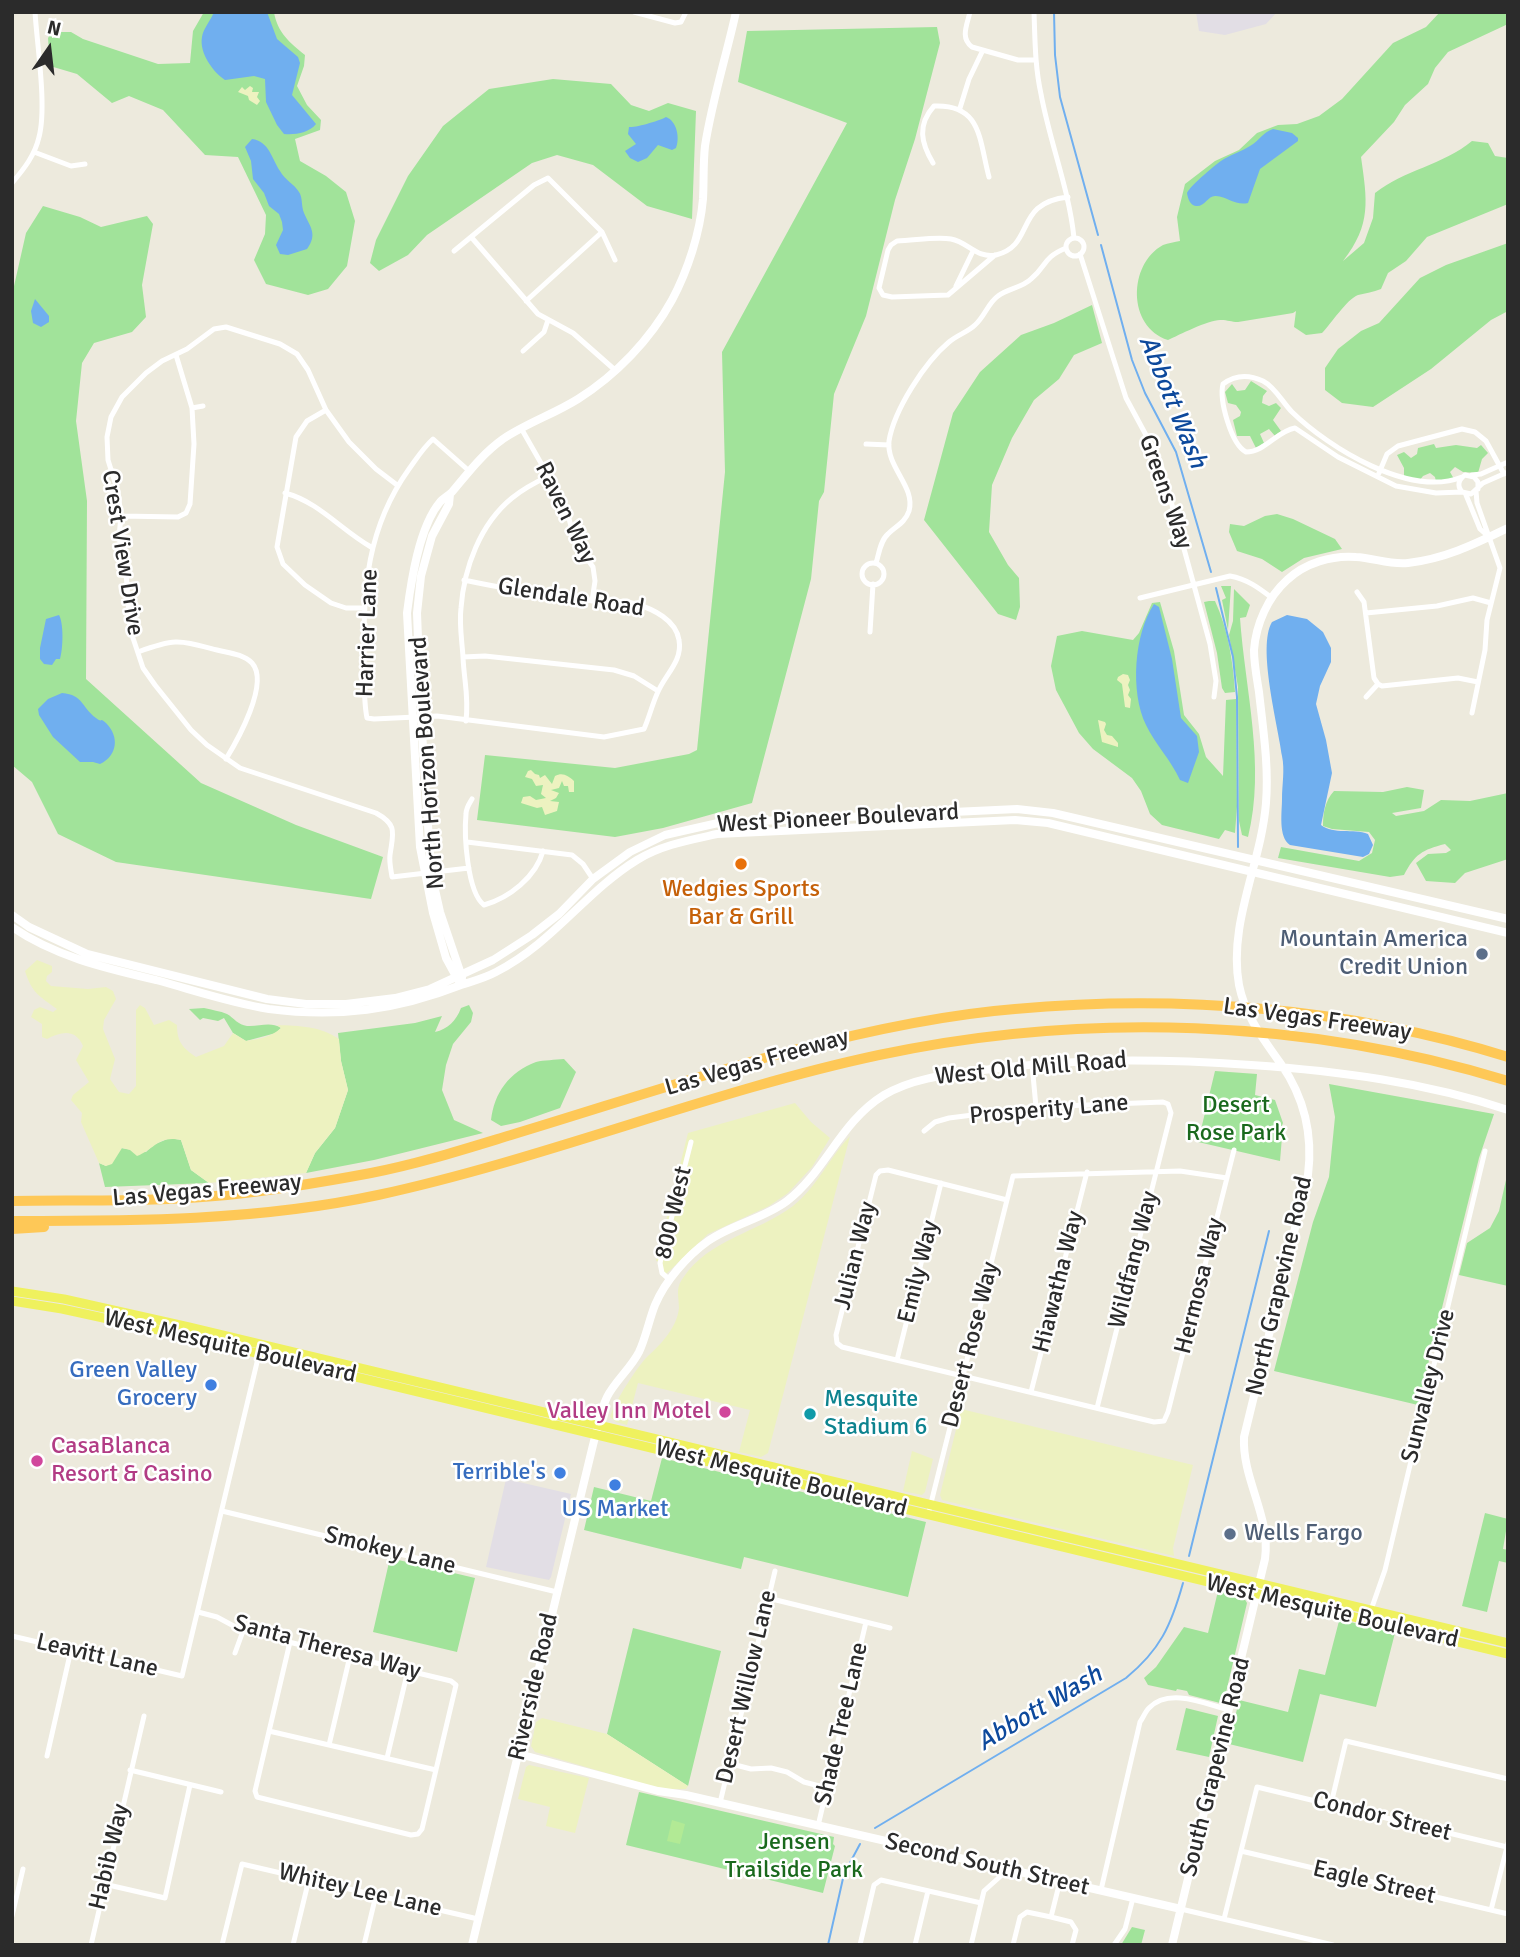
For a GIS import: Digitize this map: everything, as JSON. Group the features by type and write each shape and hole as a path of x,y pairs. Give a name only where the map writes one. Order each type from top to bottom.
{"highway":[{"name":"Las Vegas Freeway","path":"12,1201 224,1195 373,1173 441,1156 788,1052 872,1031 1014,1009 1153,1003 1245,1008 1360,1023 1433,1037 1508,1057"},
{"name":"Las Vegas Freeway","path":"12,1221 121,1221 228,1216 375,1196 450,1178 855,1061 948,1043 1017,1034 1112,1028 1222,1029 1360,1046 1434,1060 1508,1081"},
{"path":"12,1229 121,1221"}],"main road":[{"name":"North Horizon Boulevard","path":"463,985 446,958 427,873 407,613 412,575 424,534 440,502 450,494 468,470 502,440 579,399 615,370 650,333 672,300 687,267 697,234 703,202 708,129 736,12"},
{"path":"1272,598 1288,579 1322,561 1357,557 1406,564 1454,554 1508,528"},
{"name":"North Grapevine Road","path":"1259,1588 1267,1546 1266,1531 1245,1467 1244,1437 1308,1175 1310,1157 1299,1095 1255,1026 1239,986 1237,958 1238,932 1266,805 1267,764 1254,651 1259,624 1272,598"},
{"name":"West Pioneer Boulevard","path":"12,915 29,927 87,954 267,999 306,1004 346,1004 395,998 430,989 493,960 532,936 559,914 593,879 630,852 665,835 718,823 1017,809 1053,813 1508,919"},
{"name":"West Pioneer Boulevard","path":"12,927 51,950 82,962 266,1008 305,1013 343,1013 394,1007 495,972 537,946 602,886 638,860 671,845 717,834 1015,820 1048,823 1508,933"},
{"name":"West Old Mill Road","path":"597,1430 607,1397 639,1353 656,1303 670,1280 690,1256 709,1241 774,1210 789,1199 803,1186 856,1117 883,1096 920,1080 1032,1064 1130,1059 1301,1069 1395,1081 1508,1110"},
{"name":"West Mesquite Boulevard","path":"12,1291 64,1299 189,1327 260,1349"},
{"name":"West Mesquite Boulevard","path":"12,1301 260,1349 1425,1628 1508,1643"},
{"path":"177,1334 189,1327"},
{"name":"Riverside Road","path":"472,1945 597,1430"},
{"name":"South Grapevine Road","path":"1174,1944 1259,1588"},
{"name":"West Mesquite Boulevard","path":"1425,1628 1508,1654"},
{"name":"Second South Street","path":"519,1755 658,1791 1181,1909"}],"street":[{"path":"12,183 34,152 40,136 42,117 34,12"},
{"path":"634,12 675,23 681,22 686,12"},
{"path":"970,12 964,35 966,42 1018,60 1035,60"},
{"path":"1034,12 1035,60 1041,94 1068,197 1074,239"},
{"path":"960,108 969,79 983,50"},
{"path":"933,163 921,140 929,112 934,106 960,108 972,118 989,177"},
{"path":"34,152 71,166 85,164"},
{"path":"454,251 534,185 548,178 602,232 615,260"},
{"path":"995,255 948,295 892,297 883,295 879,288 891,245 897,241 952,239 983,256 995,255 1016,243 1040,204 1051,198 1068,197"},
{"path":"526,301 602,232"},
{"path":"472,238 538,314 573,333 615,370"},
{"path":"876,563 887,534 904,520 909,510 907,488 896,472 889,445 897,415 915,384 939,351 951,339 974,326 996,297 1033,278 1045,260 1066,248 1069,241 1079,240 1083,244 1080,254 1070,255 1066,248"},
{"path":"954,292 973,251"},
{"name":"Greens Way","path":"1080,254 1126,398 1160,461 1210,644 1216,681 1214,697"},
{"path":"523,351 544,332 548,320"},
{"name":"Crest View Drive","path":"397,485 349,442 326,410 309,370 297,354 280,344 226,327 214,329 146,373 122,397 111,417 107,437 108,460 118,492 130,629 144,668 155,685 191,730 226,759 258,775 386,818 392,827 389,859 392,877 469,868"},
{"path":"121,516 177,517 186,513 190,504 194,444 192,408 176,355"},
{"path":"1377,478 1380,470 1387,454 1398,446 1462,429 1475,432 1486,441 1501,466 1506,473 1483,483 1477,490 1464,493 1415,490 1377,478 1338,457 1301,430 1288,429 1254,452 1241,450 1235,442 1220,395 1223,384 1233,377 1250,376 1266,382 1293,413 1329,440 1380,470 1416,482 1436,483 1471,475 1501,466 1508,462"},
{"path":"192,408 204,406"},
{"path":"326,410 307,421 296,437 277,547 283,564 305,585 331,603 346,608 363,608"},
{"path":"1288,429 1293,413"},
{"name":"Raven Way","path":"522,428 566,507 575,542 593,567 595,581 592,601"},
{"name":"Harrier Lane","path":"417,717 367,718 363,608 371,547 397,485 433,439 468,470"},
{"path":"866,444 889,445"},
{"path":"1471,475 1477,479 1477,503 1500,568 1491,603 1472,713"},
{"path":"466,721 469,698 460,611 464,580 475,547 492,518 511,498 549,476"},
{"path":"1462,477 1458,486 1464,493 1480,529 1489,537"},
{"path":"285,493 318,507 354,538 371,547"},
{"path":"876,563 882,567 884,577 873,584 864,579 863,572 866,566 876,563"},
{"path":"1140,598 1222,577 1241,578 1272,598"},
{"name":"Glendale Road","path":"464,580 520,592 634,603 657,612 674,626 679,640 679,654 657,691"},
{"path":"870,632 873,584"},
{"path":"1357,592 1364,602 1374,678 1378,684 1382,686 1458,678 1478,682"},
{"path":"1366,613 1437,606 1473,598 1491,603"},
{"path":"138,652 167,641 180,641 244,657 254,665 257,676 248,716 226,759"},
{"path":"417,717 604,737 644,729 657,691 634,676 614,670 485,656 463,657"},
{"path":"1366,697 1378,684"},
{"path":"472,799 466,811 469,868 477,899 484,905 514,889 535,871 543,852"},
{"path":"467,842 572,855 583,864 593,879"},
{"path":"1032,1064 1036,1107"},
{"name":"Prosperity Lane","path":"924,1131 935,1122 949,1118 1036,1107 1163,1102 1168,1104 1171,1113"},
{"name":"Wildfang Way","path":"1097,1408 1171,1113"},
{"name":"800 West","path":"670,1280 662,1273 660,1263 691,1142"},
{"name":"Hermosa Way","path":"1097,1408 1153,1422 1164,1421 1234,1150"},
{"name":"Sunvalley Drive","path":"1370,1615 1385,1567 1485,1152"},
{"name":"Julian Way","path":"897,1360 842,1347 837,1343 836,1335 876,1175 880,1171 888,1170 940,1183"},
{"path":"1087,1172 1180,1171 1227,1178"},
{"name":"Desert Rose Way","path":"930,1510 1013,1176 1087,1172"},
{"name":"Hiawatha Way","path":"1031,1392 1087,1172"},
{"path":"940,1183 1007,1200"},
{"name":"Emily Way","path":"897,1360 940,1183"},
{"path":"198,1612 260,1349"},
{"path":"897,1360 1097,1408"},
{"name":"Smokey Lane","path":"222,1511 557,1592"},
{"name":"Desert Willow Lane","path":"720,1803 775,1571"},
{"path":"768,1598 890,1628"},
{"name":"Santa Theresa Way","path":"198,1612 217,1617 243,1631 451,1681 456,1685 436,1770"},
{"name":"Leavitt Lane","path":"12,1636 181,1676 198,1612"},
{"name":"Shade Tree Lane","path":"818,1826 866,1622"},
{"path":"235,1653 243,1631"},
{"path":"269,1731 436,1770 422,1829 418,1834 411,1835 257,1797 255,1791 269,1731 290,1642"},
{"path":"47,1756 71,1650"},
{"path":"329,1745 350,1656"},
{"path":"387,1758 408,1670"},
{"path":"1101,1890 1140,1722 1149,1707 1163,1699 1178,1697 1229,1710"},
{"name":"Habib Way","path":"91,1945 144,1716"},
{"path":"1331,1804 1346,1741 1508,1779"},
{"path":"729,1763 751,1769 779,1770 804,1782 827,1788"},
{"path":"130,1770 220,1792"},
{"path":"104,1884 165,1898 190,1784"},
{"name":"Condor Street","path":"1241,1852 1257,1787 1507,1845"},
{"path":"1491,1910 1507,1845"},
{"path":"1224,1919 1241,1852"},
{"name":"Eagle Street","path":"1241,1852 1508,1914"},
{"name":"Whitey Lee Lane","path":"222,1945 242,1864 478,1919"},
{"path":"12,1916 23,1868"},
{"path":"971,1945 984,1891 1003,1874 1005,1868"},
{"path":"293,1945 309,1880"},
{"path":"860,1945 874,1885 881,1880 981,1903"},
{"path":"1051,1917 1060,1881"},
{"path":"915,1945 928,1891"},
{"path":"364,1945 376,1895"},
{"path":"1114,1945 1125,1929 1133,1898"},
{"name":"Second South Street","path":"1181,1909 1333,1945"},
{"path":"1013,1945 1020,1917 1027,1912 1072,1922 1076,1930 1072,1945"}],"shaded area":[{"path":"1196,12 1277,12 1266,24 1225,35 1199,31"},
{"path":"506,1479 571,1494 549,1580 486,1567"}],"green space":[{"path":"204,12 274,12 281,31 305,55 297,86 307,105 321,120 320,130 295,139 300,161 346,192 355,221 347,266 328,289 308,295 266,284 254,260 265,234 266,215 238,157 205,155 163,110 129,96 112,103 77,74 50,66 48,38 52,32 71,32 83,39 158,64 190,63 193,31"},
{"path":"1440,12 1508,12 1508,24 1448,52 1435,68 1428,84 1405,105 1394,122 1361,157 1366,199 1363,223 1343,261 1364,243 1373,218 1375,193 1398,179 1449,156 1472,141 1488,143 1495,156 1508,158 1508,204 1427,237 1406,261 1388,273 1381,289 1354,297 1322,333 1306,335 1294,327 1296,311 1238,322 1216,320 1168,340 1155,333 1145,322 1139,309 1138,280 1151,254 1163,245 1180,241 1177,217 1185,184 1215,161 1239,150 1257,133 1278,125 1297,124 1319,116 1342,99 1393,43 1426,27"},
{"path":"937,27 940,43 915,139 895,200 866,316 834,394 824,492 819,501 811,579 752,803 663,828 615,837 477,820 485,755 615,768 689,754 697,750 725,472 722,352 847,123 738,82 747,31"},
{"path":"553,79 611,84 631,105 649,111 668,103 696,111 692,219 647,206 593,165 557,155 532,163 427,235 408,255 379,271 370,263 376,240 408,176 443,126 489,89"},
{"path":"43,206 80,217 101,227 147,216 153,224 142,285 146,317 132,332 94,343 82,363 76,421 87,501 86,679 201,783 296,825 383,857 371,899 116,862 58,834 32,782 12,765 12,295 26,233"},
{"path":"1508,243 1508,311 1491,320 1431,369 1373,407 1342,403 1325,390 1325,368 1338,349 1361,331 1379,323 1420,278 1446,265"},
{"path":"1092,305 1102,343 1074,355 1059,379 1034,400 1012,438 992,485 989,532 1008,565 1019,578 1020,607 1016,620 998,614 924,520 953,413 980,372 1021,335"},
{"path":"1251,381 1267,391 1262,403 1269,406 1276,403 1281,408 1273,420 1281,431 1275,436 1269,429 1260,434 1264,443 1256,448 1250,436 1237,436 1233,420 1240,416 1241,412 1236,405 1228,403 1225,392 1232,384 1237,391 1245,390"},
{"path":"1434,444 1436,448 1456,445 1477,448 1481,445 1488,453 1482,459 1478,473 1463,472 1455,467 1450,472 1454,479 1436,482 1430,473 1420,480 1404,477 1404,468 1397,455 1404,452 1411,458 1417,454 1418,448"},
{"path":"1277,514 1335,539 1342,549 1304,558 1282,572 1262,559 1237,551 1229,532 1230,524 1244,526 1265,516"},
{"path":"1221,586 1231,586 1228,630 1222,600 1226,598"},
{"path":"1234,589 1250,605 1246,617 1240,618 1255,755 1253,810 1248,837 1242,835 1239,821 1238,687 1229,635 1233,621"},
{"path":"1215,601 1227,634 1235,692 1225,693 1222,688 1217,653 1204,602"},
{"path":"1160,602 1174,651 1184,715 1199,734 1206,757 1223,776 1226,700 1236,699 1235,833 1225,830 1219,839 1162,825 1150,814 1141,791 1132,778 1093,749 1079,733 1056,690 1051,666 1057,636 1082,631 1133,640 1139,633 1152,603"},
{"path":"1407,787 1424,790 1421,808 1392,813 1396,816 1424,811 1441,800 1470,801 1508,793 1508,859 1465,873 1455,883 1426,881 1416,863 1428,854 1451,850 1445,844 1420,854 1404,875 1390,877 1278,858 1281,847 1359,861 1372,853 1375,840 1369,832 1323,826 1328,799 1334,791 1383,792"},
{"path":"469,1005 473,1013 471,1022 453,1044 442,1090 454,1120 483,1133 374,1160 306,1173 315,1153 335,1128 348,1090 338,1033 415,1023 442,1016 435,1032 440,1031 454,1021 461,1008"},
{"path":"204,1008 227,1014 244,1025 281,1028 276,1033 246,1041 233,1033 224,1018 218,1021 203,1018 200,1020 189,1009"},
{"path":"564,1059 576,1072 560,1108 501,1126 491,1120 499,1092 518,1071 536,1062"},
{"name":"Desert Rose Park","path":"1215,1071 1257,1074 1255,1095 1275,1100 1283,1123 1280,1131 1280,1161 1198,1142"},
{"path":"1329,1084 1494,1114 1479,1158 1418,1405 1274,1371 1313,1222 1329,1177 1335,1117"},
{"path":"170,1138 181,1140 191,1170 209,1183 105,1187 99,1163 106,1166 121,1148 146,1152 153,1145"},
{"path":"1508,1171 1508,1286 1459,1275 1467,1243 1490,1228 1499,1211"},
{"path":"662,1458 926,1522 908,1597 744,1557 741,1569 584,1530 594,1487 651,1501"},
{"path":"1485,1513 1508,1519 1503,1549 1508,1550 1508,1563 1499,1561 1487,1612 1462,1606"},
{"path":"390,1558 475,1578 457,1652 373,1632"},
{"path":"1218,1591 1244,1598 1247,1603 1224,1701 1220,1703 1189,1695 1187,1691 1148,1685 1144,1678 1156,1667 1184,1627 1208,1633"},
{"path":"1339,1621 1395,1633 1376,1707 1320,1694 1303,1762 1229,1744 1239,1700 1288,1712 1299,1669 1325,1675"},
{"path":"633,1628 721,1651 688,1786 607,1734"},
{"path":"1186,1708 1218,1716 1209,1757 1176,1750"},
{"name":"Jensen Trailside Park","path":"639,1792 834,1837 835,1846 823,1893 626,1845"},
{"path":"672,1820 685,1824 680,1844 667,1841"},
{"path":"1132,1927 1145,1930 1141,1945 1121,1945"}],"sand":[{"path":"250,86 253,88 252,92 259,92 257,97 260,101 257,105 249,100 248,96 238,92 242,87 245,90"},
{"path":"1123,674 1128,675 1130,680 1130,708 1125,707 1122,684 1117,680"},
{"path":"1098,720 1105,722 1104,730 1118,743 1118,747 1102,742"},
{"path":"531,770 540,778 545,775 552,784 555,776 560,774 574,781 574,792 569,792 568,786 564,786 562,781 559,788 551,790 559,793 550,801 559,802 557,811 545,815 542,807 521,803 523,797 530,796 536,800 546,798 541,794 543,785 536,786 532,779 525,777"},
{"path":"37,960 52,966 52,972 46,981 51,986 88,989 106,987 113,991 116,999 104,1020 103,1029 115,1059 110,1079 119,1092 129,1094 136,1086 136,1010 140,1005 145,1008 154,1025 169,1020 177,1025 182,1044 196,1057 224,1046 233,1033 246,1041 269,1036 281,1028 277,1025 317,1029 339,1039 348,1090 335,1128 315,1153 306,1173 209,1183 191,1170 181,1140 173,1139 162,1141 137,1156 122,1148 112,1164 106,1166 99,1163 81,1122 82,1113 71,1100 73,1095 89,1082 76,1060 83,1046 72,1034 62,1033 47,1039 42,1037 42,1024 31,1017 34,1010 40,1007 53,1012 57,1009 45,1001 30,984 25,971"},
{"path":"795,1103 811,1122 830,1138 812,1167 788,1193 769,1206 708,1234 664,1276 662,1262 656,1261 688,1133"},
{"path":"850,1136 768,1453 761,1457 739,1452 750,1410 638,1383 627,1425 610,1417 633,1375 664,1340 676,1320 679,1286 694,1265 720,1245 793,1206 809,1190"},
{"path":"961,1409 1193,1465 1173,1548 1174,1556 942,1500 940,1495"},
{"path":"912,1451 933,1459 922,1495 903,1491"},
{"path":"542,1718 607,1734 688,1786 686,1789 661,1789 535,1752 531,1746 536,1722"},
{"path":"529,1765 589,1778 575,1833 546,1826 550,1807 518,1799 526,1767"}],"water":[{"path":"214,12 267,12 277,39 298,57 300,63 292,95 316,124 310,130 284,134 266,102 265,79 254,76 225,80 216,72 205,56 202,43 204,31"},
{"path":"666,117 673,122 677,130 676,148 672,150 658,145 647,158 638,162 630,158 625,151 636,144 628,134 629,127"},
{"path":"1273,129 1292,133 1298,141 1260,169 1248,203 1216,196 1199,206 1191,203 1187,193 1204,175 1224,159 1250,146"},
{"path":"252,139 258,140 266,147 282,174 300,194 312,235 307,249 288,255 280,254 276,245 283,230 282,222 253,179 251,161 245,147"},
{"path":"35,299 49,316 49,322 41,327 33,323 31,311"},
{"path":"1154,604 1159,607 1172,659 1181,718 1197,736 1199,752 1188,783 1180,780 1150,732 1141,712 1136,663 1142,631"},
{"path":"59,615 62,624 60,659 56,659 52,665 44,664 40,659 40,648 46,619"},
{"path":"1287,615 1307,619 1323,632 1331,648 1331,662 1320,686 1316,704 1332,773 1321,825 1332,830 1368,834 1373,845 1369,854 1363,857 1290,845 1282,830 1283,761 1270,687 1267,649 1272,622"},
{"path":"62,693 74,696 91,714 110,728 115,746 106,761 100,764 80,762 53,737 38,709 48,699"}],"waterway":[{"name":"Abbott Wash","path":"1054,12 1060,97 1098,235"},
{"name":"Abbott Wash","path":"1101,245 1132,360 1145,393 1176,452 1211,572"},
{"name":"Abbott Wash","path":"1216,588 1233,657 1237,697 1238,847"},
{"name":"Abbott Wash","path":"1189,1556 1269,1231"},
{"name":"Abbott Wash","path":"875,1828 1126,1678 1148,1657 1163,1636 1183,1583"},
{"name":"Abbott Wash","path":"828,1945 844,1874 860,1844"}],"place":[{"name":"Wedgies Sports Bar & Grill","path":"741,864"},
{"name":"Mountain America Credit Union","path":"1482,954"},
{"name":"Green Valley Grocery","path":"211,1385"},
{"name":"Valley Inn Motel","path":"725,1412"},
{"name":"Mesquite Stadium 6","path":"810,1414"},
{"name":"CasaBlanca Resort & Casino","path":"37,1461"},
{"name":"Terrible's","path":"560,1473"},
{"name":"US Market","path":"615,1485"},
{"name":"Wells Fargo","path":"1230,1534"}]}
